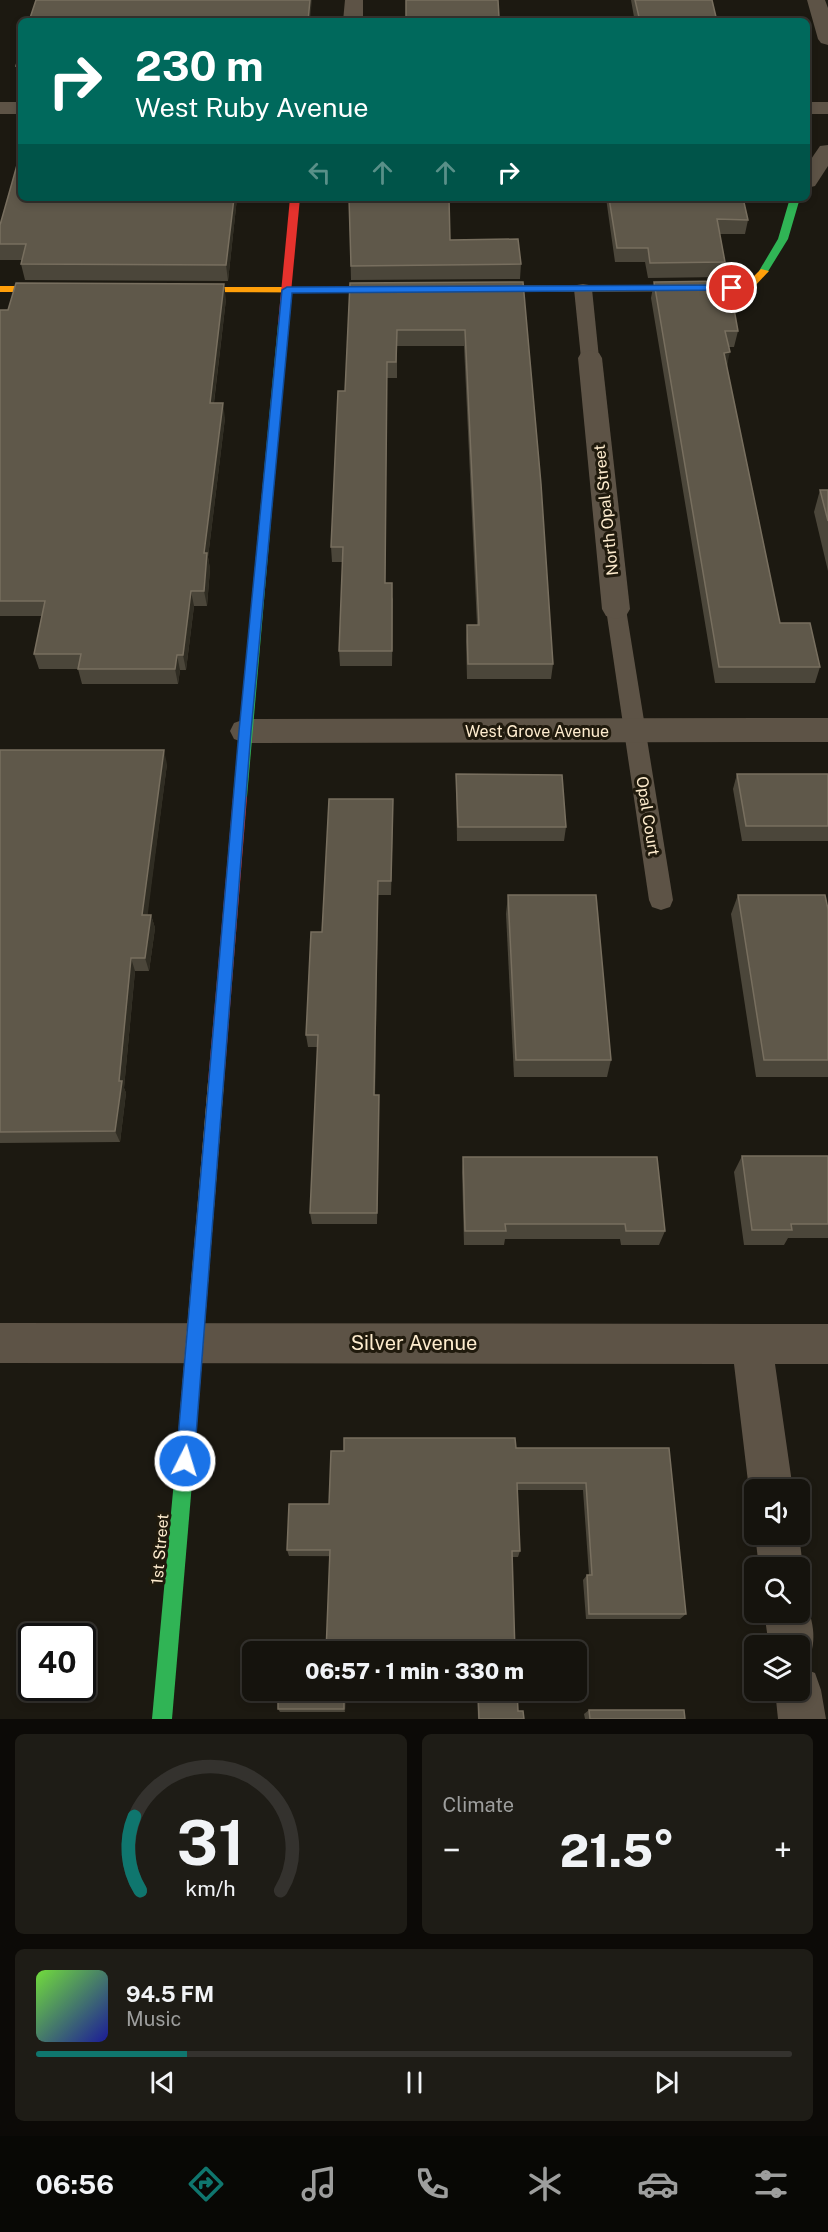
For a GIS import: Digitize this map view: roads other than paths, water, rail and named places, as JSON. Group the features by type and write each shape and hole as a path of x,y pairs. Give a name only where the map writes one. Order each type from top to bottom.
{"street":[{"path":"353,18 354,0"},
{"path":"816,0 828,39"},
{"path":"0,108 18,108"},
{"path":"810,108 828,108"},
{"path":"810,177 828,151"},
{"name":"1st Street","path":"162,1719 245,731 295,201"},
{"path":"465,289 708,288 751,285 776,256 784,237 793,201"},
{"path":"0,289 72,289"},
{"path":"168,290 406,290"},
{"name":"North Opal Street","path":"590,358 616,609"},
{"name":"West Grove Avenue","path":"245,731 828,730"},
{"name":"Silver Avenue","path":"0,1343 828,1344"},
{"path":"752,1343 770,1479"},
{"path":"800,1701 802,1719"}],"lane":[{"name":"North Opal Street","path":"583,289 590,358"},
{"name":"North Opal Street","path":"616,609 635,731"},
{"name":"Opal Court","path":"635,731 662,900"}]}
